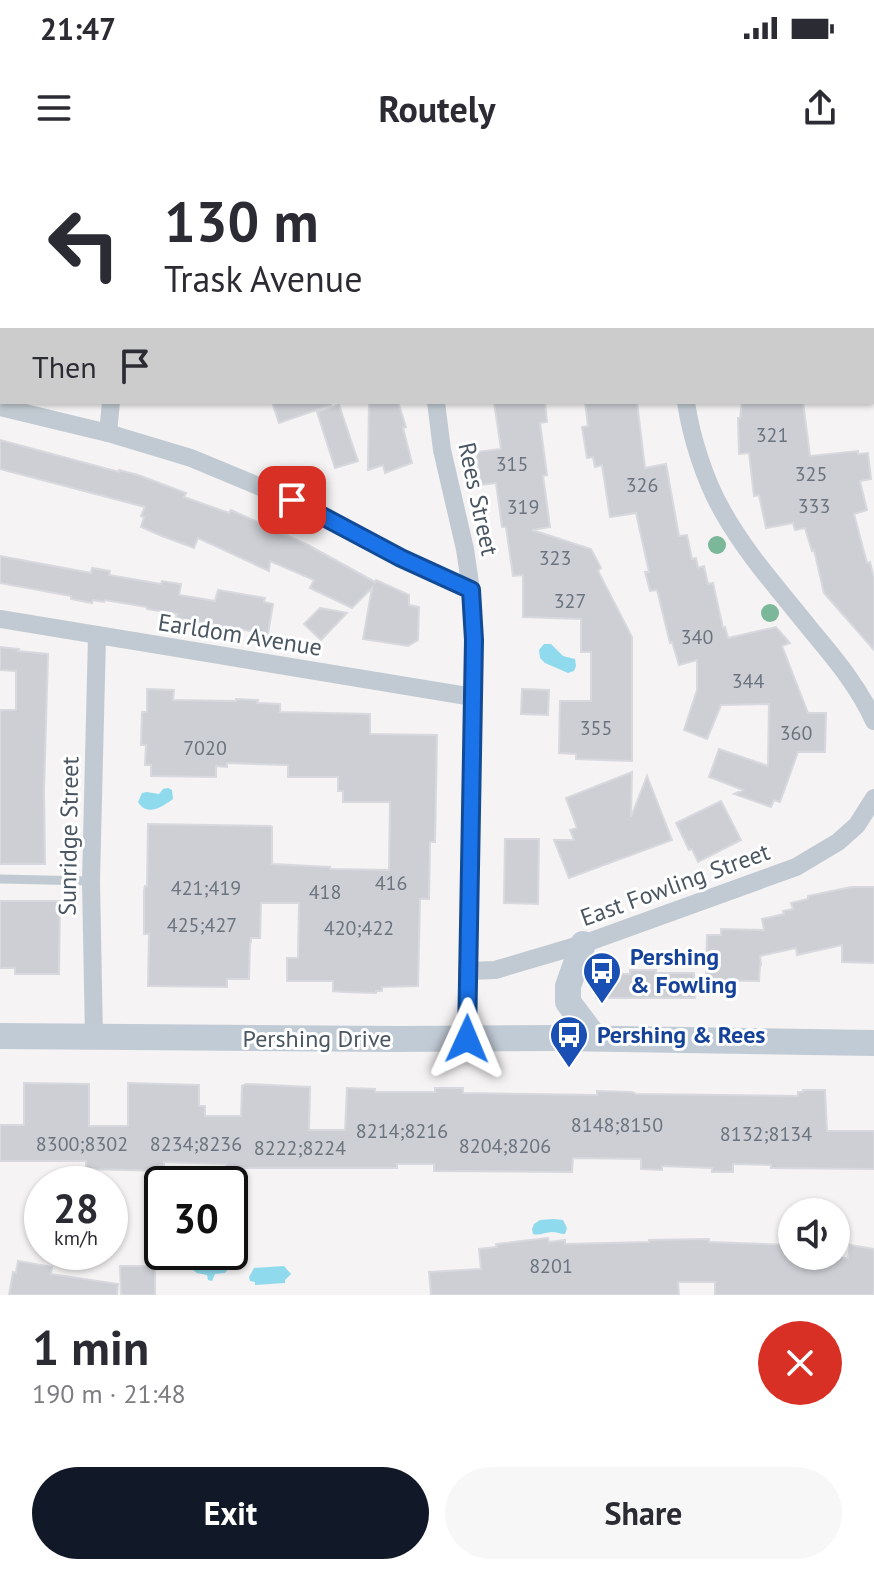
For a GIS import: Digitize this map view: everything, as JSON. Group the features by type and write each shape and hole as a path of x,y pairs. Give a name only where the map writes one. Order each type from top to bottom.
{"main road":[{"path":"583,944 568,986 568,1002 595,1038"},
{"name":"Pershing Drive","path":"0,1036 595,1038 874,1043"}],"street":[{"path":"108,433 111,404"},
{"name":"Rees Street","path":"436,404 442,450 465,549 474,640 467,1039"},
{"path":"686,404 690,429 722,511 751,555 854,683 874,721"},
{"path":"0,407 108,433 191,458 292,500 401,558 471,590"},
{"name":"Earldom Avenue","path":"0,619 473,697"},
{"name":"Sunridge Street","path":"94,1037 91,881 97,636"},
{"name":"East Fowling Street","path":"467,971 495,970 583,944 796,867 838,842 857,825 874,798"}],"lane":[{"path":"0,879 91,881"}],"path":[{"path":"444,1066 445,1075"}],"water":[{"path":"544,644 551,644 563,656 575,659 574,671 568,673 545,663 540,658 539,650"},
{"path":"168,788 172,790 173,799 159,807 150,810 138,802 142,793 159,794"},
{"path":"540,1220 563,1220 567,1228 565,1234 533,1234 534,1224"},
{"path":"284,1266 291,1274 285,1283 255,1285 250,1281 254,1268"},
{"path":"193,1270 227,1270 215,1274 212,1281 208,1280 207,1275"}],"building":[{"path":"273,404 331,404 331,405 279,423"},
{"path":"369,404 399,404 412,463 385,473 383,465 368,470"},
{"path":"494,404 545,404 547,422 540,423 550,527 532,530 591,549 601,568 598,571 632,637 632,761 576,759 576,754 559,753 560,701 591,701 591,652 581,652 581,619 523,617 523,575 513,576 496,483 481,485 476,452 501,449"},
{"path":"585,404 637,404 645,468 666,464 679,536 687,535 692,559 696,558 698,568 704,566 708,584 713,583 728,638 776,627 790,643 782,646 808,713 826,713 825,752 798,752 780,802 774,800 771,807 734,794 743,790 709,777 719,749 768,766 769,704 721,705 707,739 684,730 697,690 697,660 679,665 670,643 657,590 650,591 636,513 610,517 602,465 595,467 593,457 587,458 582,427 588,426"},
{"path":"742,404 803,404 810,456 858,451 858,454 868,453 871,479 860,481 867,510 854,514 874,578 874,650 824,593 814,550 805,528 795,530 793,523 766,528 759,495 754,496 749,453 739,454"},
{"path":"339,405 358,461 335,468 317,412"},
{"path":"0,440 138,475 186,493 184,497 229,513 231,510 308,545 375,582 409,595 409,605 419,607 418,640 408,646 363,639 372,588 352,608 310,588 314,580 270,561 269,571 198,538 194,548 162,536 141,527 145,507 0,469"},
{"path":"0,556 91,573 92,568 110,571 109,575 161,584 162,581 181,584 179,595 215,601 218,590 265,598 264,602 273,604 268,634 176,618 177,614 147,607 105,600 93,600 92,603 0,583"},
{"path":"320,608 347,613 321,640 304,624"},
{"path":"0,647 48,654 45,864 0,864 0,710 16,710 16,671 0,670"},
{"path":"147,689 174,690 173,700 258,700 257,703 280,704 280,712 370,714 370,734 437,735 435,842 430,842 429,899 420,899 418,986 382,987 382,991 376,993 344,992 333,991 333,981 287,981 287,958 298,958 299,903 261,903 260,938 251,938 250,942 249,979 227,979 227,987 148,986 149,934 144,934 144,890 147,886 148,824 270,826 272,864 389,870 390,802 343,802 343,791 338,791 338,777 288,777 288,765 227,763 227,767 216,766 216,777 151,776 151,765 145,765 146,745 141,745 142,712 147,712"},
{"path":"522,689 549,690 548,715 521,714"},
{"path":"632,772 631,817 647,776 672,840 569,878 554,840 574,840 570,830 577,828 566,798"},
{"path":"721,801 741,840 698,862 676,823"},
{"path":"505,839 539,839 538,904 504,903"},
{"path":"851,887 874,887 874,963 842,962 842,945 797,955 796,948 760,956 759,981 706,980 707,935 721,935 721,929 764,930 762,919 784,914 783,911 793,909 791,903"},
{"path":"0,901 60,901 59,974 15,974 15,968 0,968"},
{"path":"630,970 694,973 695,998 596,998 596,974 630,974"},
{"path":"24,1083 89,1084 89,1126 128,1126 128,1083 199,1085 199,1106 205,1106 205,1116 241,1116 242,1086 246,1084 310,1087 309,1130 345,1130 347,1088 375,1089 375,1092 435,1092 435,1088 463,1088 463,1093 597,1095 597,1091 798,1096 798,1092 803,1090 825,1090 827,1131 874,1131 874,1169 771,1168 771,1165 733,1164 733,1172 712,1172 712,1168 662,1166 662,1170 641,1169 641,1159 573,1158 572,1172 434,1171 434,1164 397,1164 397,1168 248,1168 226,1164 164,1162 164,1166 144,1166 144,1170 128,1170 128,1166 86,1166 86,1161 0,1161 0,1125 24,1125"},
{"path":"548,1238 549,1242 565,1240 565,1244 709,1239 709,1242 778,1244 778,1270 850,1270 850,1245 874,1249 874,1295 715,1295 715,1282 678,1282 679,1295 431,1295 429,1272 481,1269 479,1249 497,1247 496,1244"},
{"path":"18,1261 24,1262 24,1270 52,1270 51,1274 118,1284 117,1295 9,1295 13,1272 16,1273"},
{"path":"128,1266 144,1266 144,1270 155,1270 155,1295 121,1295 120,1270 128,1270"}],"place":[{"name":"Pershing & Fowling","path":"602,1005"},
{"name":"Pershing & Rees","path":"569,1069"}],"route":[{"path":"292,500 401,558 471,590 474,640 467,1039"}]}
